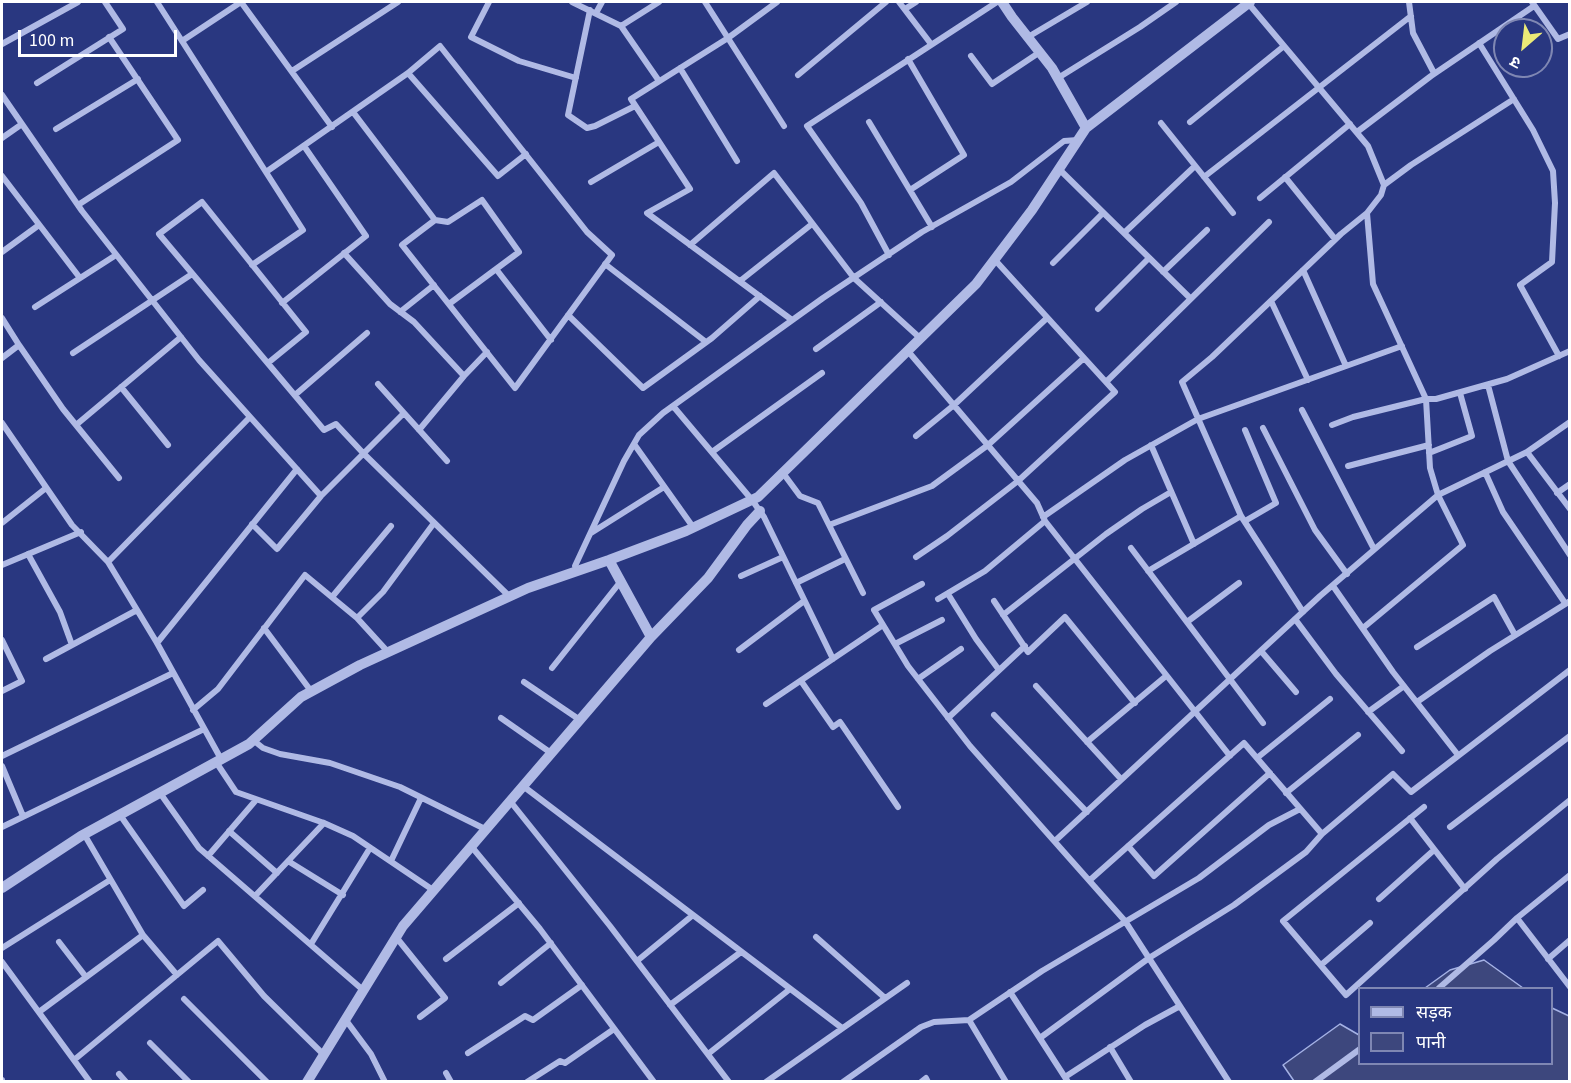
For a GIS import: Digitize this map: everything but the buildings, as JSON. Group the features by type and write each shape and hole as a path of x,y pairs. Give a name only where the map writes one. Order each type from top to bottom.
{"street":[{"path":"2,44 78,2"},
{"path":"37,83 123,28 105,2"},
{"path":"157,2 303,230 252,265"},
{"path":"182,41 241,2 332,127"},
{"path":"292,71 398,2"},
{"path":"489,2 471,37 519,61 576,78"},
{"path":"572,2 621,26 659,81"},
{"path":"602,2 593,12 568,115 587,128 635,106"},
{"path":"621,26 659,2"},
{"path":"705,2 784,126"},
{"path":"777,2 728,38 631,99 690,189 647,213 792,320"},
{"path":"798,75 886,2"},
{"path":"899,2 931,44"},
{"path":"905,9 916,2"},
{"path":"888,255 861,203 807,126 997,2"},
{"path":"1002,2 1058,78 1086,128"},
{"path":"1028,37 1087,2"},
{"path":"1058,78 1176,2"},
{"path":"2,888 84,834 253,740 301,697 311,691 388,652 510,597 693,528 758,497 976,284 1032,210 1086,128 1249,2 1368,146 1384,185"},
{"path":"1409,2 1413,33 1434,73"},
{"path":"1357,132 1434,73 1533,4 1558,39 1569,34"},
{"path":"1204,177 1411,16"},
{"path":"78,205 178,140 109,37"},
{"path":"1479,43 1533,130 1553,171 1556,203 1552,262 1520,285 1558,356"},
{"path":"266,172 408,73 440,46 587,232 612,255 515,388 402,245 435,220"},
{"path":"1190,122 1284,46"},
{"path":"971,56 992,84 1040,52"},
{"path":"908,59 964,155 910,190"},
{"path":"680,68 737,161"},
{"path":"408,73 498,176 526,154"},
{"path":"56,129 138,79"},
{"path":"2,95 78,205 181,338 321,496"},
{"path":"1303,612 1243,518 1182,382 1212,357 1335,239 1367,213 1381,195 1384,185 1514,99"},
{"path":"353,112 435,220 448,222 482,200 519,252 449,304"},
{"path":"869,122 932,226"},
{"path":"1161,123 1233,213"},
{"path":"2,138 22,124"},
{"path":"1260,198 1350,124"},
{"path":"578,571 575,566 639,435 673,406 792,320 888,255 932,226 1011,182 1064,141 1078,140"},
{"path":"591,182 659,142"},
{"path":"282,303 366,236 304,146"},
{"path":"1124,233 1195,166"},
{"path":"1059,169 1190,298"},
{"path":"690,245 774,173 854,278 920,338"},
{"path":"2,176 80,278"},
{"path":"1285,177 1335,239"},
{"path":"268,363 306,332 202,202 159,234 324,430 336,424 510,597"},
{"path":"1053,262 1103,213"},
{"path":"1363,628 1463,545 1438,495 1430,468 1426,399 1373,284 1367,213"},
{"path":"1106,382 1269,222"},
{"path":"740,281 812,224"},
{"path":"2,252 39,225"},
{"path":"1163,272 1207,230"},
{"path":"344,253 390,304 414,322 464,376"},
{"path":"34,307 116,255"},
{"path":"1098,309 1149,258"},
{"path":"916,557 1018,481 1115,392 994,260"},
{"path":"605,264 706,342"},
{"path":"496,269 551,340"},
{"path":"1303,270 1346,366"},
{"path":"73,353 192,274"},
{"path":"400,312 434,285"},
{"path":"568,315 643,388 706,342 760,296"},
{"path":"1271,301 1308,380"},
{"path":"816,348 880,302"},
{"path":"2,318 76,425 119,478"},
{"path":"916,436 954,405 1047,318"},
{"path":"295,395 367,333"},
{"path":"76,425 181,338"},
{"path":"2,358 19,345"},
{"path":"938,599 985,572 1044,519 1125,460 1198,419 1402,346"},
{"path":"908,350 1037,503 1044,519 1075,560 1230,756"},
{"path":"1332,425 1353,417 1426,399 1436,399 1507,380 1569,351"},
{"path":"419,430 487,352"},
{"path":"829,525 932,486 988,445 1084,358"},
{"path":"712,452 822,373"},
{"path":"378,384 447,461"},
{"path":"1488,385 1508,461 1569,555"},
{"path":"121,387 168,445"},
{"path":"1429,453 1472,436 1460,393"},
{"path":"673,406 760,511 833,659"},
{"path":"1302,410 1374,549"},
{"path":"252,524 277,549 321,496 404,413"},
{"path":"108,562 250,417"},
{"path":"1056,840 1295,619 1438,495 1527,452 1569,422"},
{"path":"2,423 72,525 108,562 157,644 236,792 324,823 353,836 433,890"},
{"path":"1263,428 1315,530 1347,574"},
{"path":"1148,571 1194,544 1276,503 1245,430"},
{"path":"634,444 693,528"},
{"path":"1151,445 1194,544"},
{"path":"1348,466 1429,445"},
{"path":"1527,452 1569,509"},
{"path":"157,644 297,469"},
{"path":"1417,702 1567,602 1503,512 1485,472"},
{"path":"783,473 800,496 818,503 863,593"},
{"path":"1557,493 1569,484"},
{"path":"591,533 664,487"},
{"path":"2,523 46,488"},
{"path":"1003,615 1106,534 1171,492"},
{"path":"307,1082 396,937 433,890 651,637 708,578 760,511"},
{"path":"357,618 383,592 434,523"},
{"path":"332,597 391,526"},
{"path":"2,565 81,532"},
{"path":"1131,548 1263,723"},
{"path":"28,554 60,612 72,645"},
{"path":"741,576 783,557"},
{"path":"796,583 846,559"},
{"path":"609,560 651,637"},
{"path":"193,710 218,689 305,575 357,618 388,652"},
{"path":"552,668 621,581"},
{"path":"1187,622 1239,583"},
{"path":"922,584 874,610 883,625 918,679 970,746 1056,840 1125,921 1229,1082"},
{"path":"1332,586 1404,686 1458,755"},
{"path":"948,594 976,639 999,670"},
{"path":"1417,648 1494,597 1515,635"},
{"path":"739,650 804,601"},
{"path":"994,601 1028,652 1065,617 1135,703"},
{"path":"46,658 137,610"},
{"path":"1295,619 1336,674 1402,751"},
{"path":"895,644 942,620"},
{"path":"766,704 883,625"},
{"path":"264,628 311,691"},
{"path":"2,640 22,681 2,691"},
{"path":"948,718 1025,646"},
{"path":"918,679 961,650"},
{"path":"1261,651 1296,692"},
{"path":"1040,1038 1149,958 1234,905 1306,852 1322,834 1393,774 1411,792 1569,670"},
{"path":"2,756 173,673"},
{"path":"1087,742 1166,676"},
{"path":"801,681 833,727 840,722 898,807"},
{"path":"524,682 580,720"},
{"path":"1036,686 1121,779"},
{"path":"1368,712 1404,686"},
{"path":"1257,758 1330,699"},
{"path":"994,715 1087,812"},
{"path":"501,718 551,753"},
{"path":"2,827 204,729"},
{"path":"1286,793 1358,735"},
{"path":"1450,827 1569,736"},
{"path":"253,740 263,748 280,754 330,763 400,787 485,829"},
{"path":"1090,880 1244,743 1322,834"},
{"path":"2,766 23,816"},
{"path":"1128,846 1154,876 1270,773"},
{"path":"523,786 842,1028"},
{"path":"160,793 199,848 363,990"},
{"path":"391,861 421,798"},
{"path":"208,856 256,800"},
{"path":"1424,807 1283,921 1346,995 1464,889 1569,800"},
{"path":"510,801 637,961 729,1082"},
{"path":"843,1082 921,1027 934,1022 969,1020 1125,921 1199,878 1269,825 1300,809"},
{"path":"120,815 184,906 202,890"},
{"path":"1410,818 1464,889"},
{"path":"255,896 324,823"},
{"path":"229,831 277,873"},
{"path":"84,834 142,935 177,975"},
{"path":"471,846 551,943 650,1080"},
{"path":"311,944 370,848"},
{"path":"1379,899 1434,850"},
{"path":"288,861 343,895"},
{"path":"1440,987 1569,875"},
{"path":"2,948 110,880"},
{"path":"446,959 519,903"},
{"path":"637,961 693,915"},
{"path":"1517,918 1569,987"},
{"path":"1321,965 1370,924"},
{"path":"39,1012 142,935"},
{"path":"396,937 445,998 420,1017"},
{"path":"816,937 885,998"},
{"path":"1548,958 1569,940"},
{"path":"74,1060 218,941 264,996 323,1054"},
{"path":"59,942 86,977"},
{"path":"501,983 551,943"},
{"path":"670,1005 741,952"},
{"path":"2,962 90,1082"},
{"path":"2,976 8,971"},
{"path":"766,1082 907,983"},
{"path":"468,1053 525,1016 533,1020 582,984"},
{"path":"708,1054 790,989"},
{"path":"1011,992 1067,1079 1110,1047 1180,1006"},
{"path":"184,999 267,1082"},
{"path":"345,1019 371,1054 385,1082"},
{"path":"969,1020 1006,1082"},
{"path":"527,1082 560,1061 565,1064 614,1029"},
{"path":"150,1043 189,1082"},
{"path":"1110,1047 1131,1082"},
{"path":"1315,1082 1358,1050"},
{"path":"118,1074 126,1082"},
{"path":"446,1074 451,1082"},
{"path":"921,1082 926,1078 928,1082"}],"water":[{"path":"1484,960 1522,987 1426,987 1450,970"},
{"path":"1553,1008 1569,1016 1569,1081 1294,1081 1283,1065 1340,1024 1358,1034 1358,1065 1553,1065"}]}
